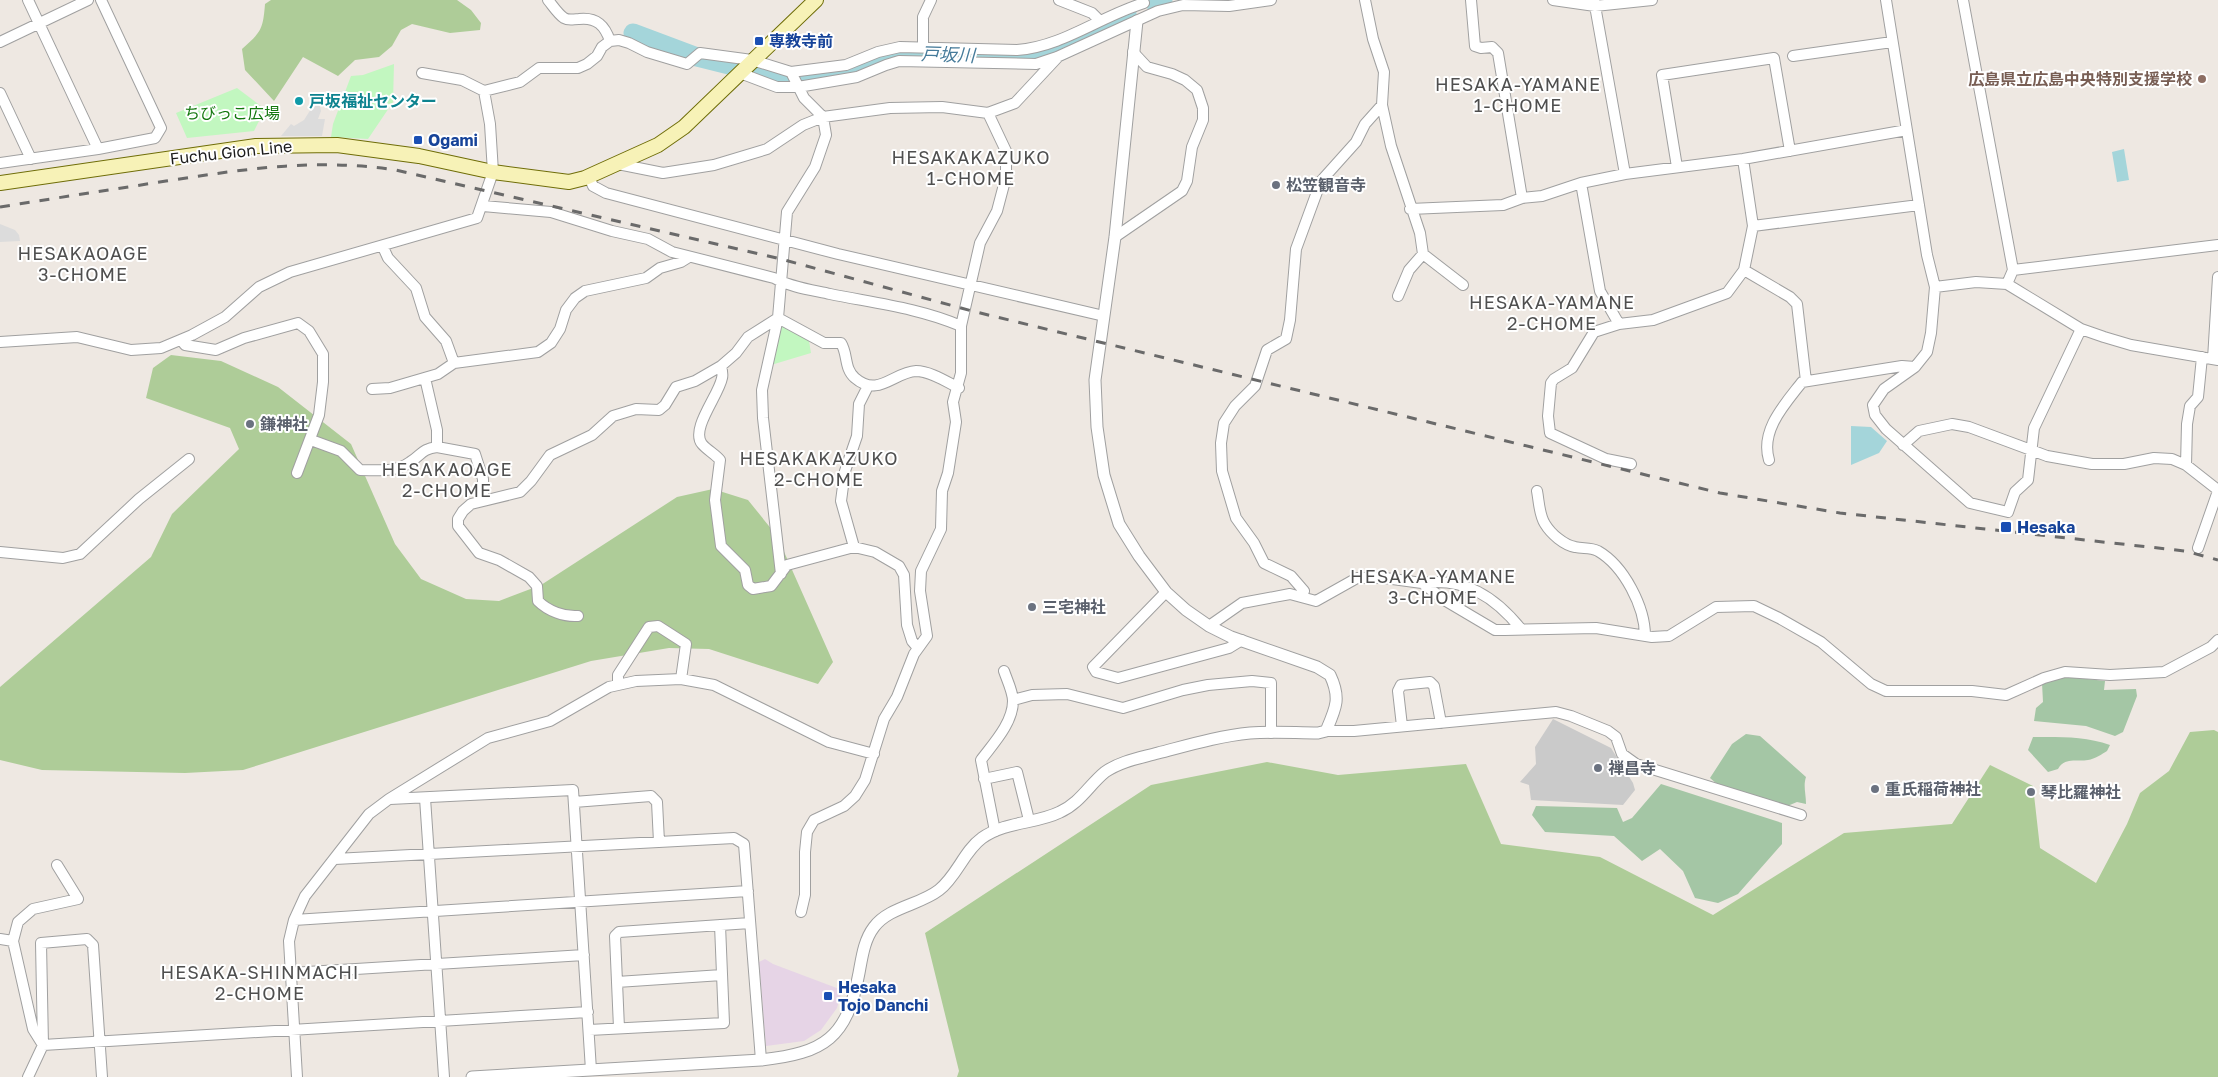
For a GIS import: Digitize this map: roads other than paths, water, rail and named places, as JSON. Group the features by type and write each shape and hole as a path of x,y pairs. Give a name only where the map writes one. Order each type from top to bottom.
{"main road":[{"name":"Fuchu Gion Line","path":"0,183 256,146 295,145 337,145 419,156 492,172 555,182 569,182 618,164 658,145 684,127 816,0"}],"street":[{"path":"28,0 98,149"},
{"path":"0,42 88,0"},
{"path":"0,163 98,149 155,138 161,128 102,0"},
{"path":"548,0 562,17 570,20 586,18 601,23 606,28 610,41"},
{"path":"923,48 923,17 931,0"},
{"path":"1059,0 1092,13 1100,20"},
{"path":"740,73 777,86 798,87 857,77 886,64 899,61 1036,64 1057,57 1158,11 1183,5 1229,6 1271,0"},
{"path":"1365,0 1372,39 1384,72 1382,106 1391,146 1410,209 1420,233 1423,254 1463,285"},
{"path":"1471,0 1475,46 1481,48 1492,47 1498,53 1522,198"},
{"path":"1553,0 1594,3 1652,0"},
{"path":"1886,0 1927,255 1935,287 1932,333 1927,352 1915,367 1884,389 1873,405 1875,415 1886,429 1970,503 2008,512 2015,492 2028,480 2034,428 2081,329"},
{"path":"1963,0 2013,270 2007,284"},
{"path":"422,73 462,80 484,91 520,82 539,68 578,68 597,56 602,47 610,41 619,40 629,42 648,52 687,64 700,53 752,60 791,72 846,66 888,49 1035,49 1122,10 1145,2"},
{"path":"1145,2 1136,22 1115,237 1095,380 1097,427 1104,475 1119,524 1139,556 1166,592 1209,626 1317,667 1330,675 1337,698 1334,712 1326,731"},
{"path":"1594,3 1625,174"},
{"path":"1793,56 1892,42"},
{"path":"1115,237 1121,235 1148,213 1182,191 1187,181 1192,147 1203,120 1203,108 1197,90 1185,80 1172,74 1147,68 1133,52"},
{"path":"618,164 663,173 714,165 767,149 803,125 823,117 890,108 942,107 988,113 1015,103 1057,57"},
{"path":"1677,167 1662,76 1774,58 1790,151"},
{"path":"781,574 763,418 762,390 778,318 788,212 815,167 826,135 823,117 804,98 791,72"},
{"path":"0,342 77,336 131,350 161,348 182,340 225,317 259,287 290,272 477,218 483,206 492,172 490,124 484,91"},
{"path":"0,93 31,158"},
{"path":"1302,597 1304,591 1296,580 1264,563 1254,543 1236,518 1222,471 1222,432 1228,416 1235,406 1255,386 1267,350 1286,339 1291,311 1296,248 1321,181 1356,142 1365,124 1382,106"},
{"path":"801,912 805,895 807,832 814,820 844,806 855,796 865,780 884,719 897,697 918,648 927,636 920,590 921,571 941,529 942,491 948,473 956,422 953,402 959,388 961,373 961,326 980,243 997,211 1006,177 1006,151 988,113"},
{"path":"1410,209 1503,205 1522,198 1542,196 1581,183 1625,174 1743,159 1907,130"},
{"path":"1631,464 1606,459 1550,433 1548,416 1549,391 1554,379 1572,368 1594,332 1619,324 1653,320 1727,293 1744,270 1753,226 1743,159"},
{"path":"589,176 593,186 606,193 785,238 838,254 1104,316"},
{"path":"1581,183 1600,292 1619,324"},
{"path":"1753,226 1919,204"},
{"path":"483,206 551,212 612,231 648,239 672,252 689,257 818,291 936,315 961,326"},
{"path":"2013,270 2218,245"},
{"path":"383,246 388,258 416,288 425,317 446,341 454,363"},
{"path":"1398,296 1409,270 1423,254"},
{"path":"372,389 390,388 438,374 454,363 538,352 551,343 560,329 566,310 575,298 585,291 646,278 660,268 681,262 689,257"},
{"path":"1744,270 1790,297 1797,304 1806,381"},
{"path":"1935,287 1976,282 2007,284 2081,329 2131,345 2216,360 2218,277"},
{"path":"578,616 566,617 542,605 538,601 536,586 529,577 498,560 479,553 458,526 458,519 463,510 471,504 520,492 536,476 550,455 592,435 613,416 636,409 659,410 665,405 676,387 695,381 721,366 736,353 748,337 778,318"},
{"path":"778,318 824,343 841,344 845,350 847,366 854,378 868,386 883,384 915,371 930,375 959,388"},
{"path":"182,340 185,345 216,350 244,338 298,323 308,332 323,354 324,382 319,416 297,473"},
{"path":"2186,465 2187,424 2190,406 2198,397 2202,357"},
{"path":"721,366 721,382 701,424 699,434 703,445 720,460 715,500 721,546 745,570 748,585 753,589 771,586 787,565 854,547 875,552 899,566 904,576 907,625 912,641 918,648"},
{"path":"1769,460 1766,449 1768,438 1779,412 1802,382 1902,366 1915,367"},
{"path":"425,378 437,430 437,447"},
{"path":"854,547 841,501 844,472 856,436 859,404 868,386"},
{"path":"1904,445 1918,431 1952,424 1969,427 2048,456 2092,464 2124,464 2154,458 2172,458 2186,465 2218,491 2198,548"},
{"path":"311,440 341,451 360,470 393,471 411,462 422,451 437,447 475,454 483,479 483,501"},
{"path":"0,552 63,558 80,554 139,499 189,459"},
{"path":"1537,491 1541,516 1545,525 1555,536 1575,547 1589,548 1599,552 1622,572 1632,588 1645,625 1645,636"},
{"path":"1209,626 1242,603 1290,594 1316,601 1357,578 1384,578 1422,583 1437,581 1455,584 1484,594 1509,614 1521,629"},
{"path":"1422,583 1446,601 1495,630 1596,628 1645,636 1669,636 1716,608 1754,606 1821,642 1871,684 1886,691 1972,691 2006,695 2044,678 2065,672 2110,675 2164,672 2211,647 2218,640"},
{"path":"1166,592 1093,667 1096,672 1118,678 1229,648 1242,640"},
{"path":"618,685 618,675 649,627 658,626 686,644 681,679"},
{"path":"995,831 981,760 995,742 1011,714 1013,700 1004,671"},
{"path":"297,1077 289,941 294,920 305,896 369,814 389,799 488,738 550,722 586,699 618,685 636,681 681,679 714,684 829,742 874,754"},
{"path":"1013,700 1032,695 1067,694 1123,708 1183,690 1208,685 1252,681 1262,682 1271,684 1271,733"},
{"path":"1402,726 1398,691 1401,685 1430,682 1434,686 1441,722"},
{"path":"472,1077 557,1075 591,1070 761,1060 790,1057 813,1050 839,1030 849,1014 868,938 875,925 890,913 930,897 948,883 981,839 995,831 1029,820 1057,814 1070,807 1105,773 1125,762 1217,737 1252,733 1354,731 1539,712 1556,712 1608,731 1616,737 1622,754 1636,764 1801,815"},
{"path":"984,778 1017,772 1029,820"},
{"path":"389,799 573,790 591,1070"},
{"path":"574,802 651,796 657,802 659,842"},
{"path":"425,798 444,1077"},
{"path":"334,859 734,838 744,844 761,1060"},
{"path":"44,1044 33,1029 13,941 18,922 33,909 78,899 57,865"},
{"path":"294,920 433,909 748,891"},
{"path":"619,1028 615,936 619,932 750,923"},
{"path":"589,1030 724,1023 720,925"},
{"path":"0,939 13,941"},
{"path":"28,1077 44,1044 41,943 87,939 93,945 102,1077"},
{"path":"291,973 584,955"},
{"path":"617,982 722,975"},
{"path":"44,1044 588,1012"}],"water":[{"path":"2124,149 2129,180 2117,182 2112,152"},
{"path":"1851,426 1871,427 1887,441 1879,453 1851,465"}],"waterway":[{"name":"戸坂川","path":"1154,2 1163,0"},
{"name":"戸坂川","path":"762,71 796,78 828,74 855,69 897,53 972,58 1029,58 1059,52 1127,14"},
{"name":"戸坂川","path":"633,33 697,57 733,66"}],"railway":[{"path":"0,207 195,177 281,166 337,165 396,170 777,258 972,311 1720,493 1840,513 2185,551 2218,560"}],"place":[{"name":"専教寺前","path":"759,41"},
{"name":"広島県立広島中央特別支援学校","path":"2202,79"},
{"name":"戸坂福祉センター","path":"299,101"},
{"name":"Ogami","path":"418,140"},
{"name":"松笠観音寺","path":"1276,185"},
{"name":"鎌神社","path":"250,424"},
{"name":"Hesaka","path":"2006,527"},
{"name":"三宅神社","path":"1032,607"},
{"name":"禅昌寺","path":"1598,768"},
{"name":"重氏稲荷神社","path":"1875,789"},
{"name":"琴比羅神社","path":"2031,792"},
{"name":"Hesaka Tojo Danchi","path":"828,996"}],"district":[{"name":"HESAKA-YAMANE 1-CHOME","path":"1518,95"},
{"name":"HESAKAKAZUKO 1-CHOME","path":"971,168"},
{"name":"HESAKAOAGE 3-CHOME","path":"83,264"},
{"name":"HESAKA-YAMANE 2-CHOME","path":"1552,313"},
{"name":"HESAKAKAZUKO 2-CHOME","path":"819,469"},
{"name":"HESAKAOAGE 2-CHOME","path":"447,480"},
{"name":"HESAKA-YAMANE 3-CHOME","path":"1433,587"},
{"name":"HESAKA-SHINMACHI 2-CHOME","path":"260,983"}],"park label":[{"name":"ちびっこ広場","path":"232,113"}]}
